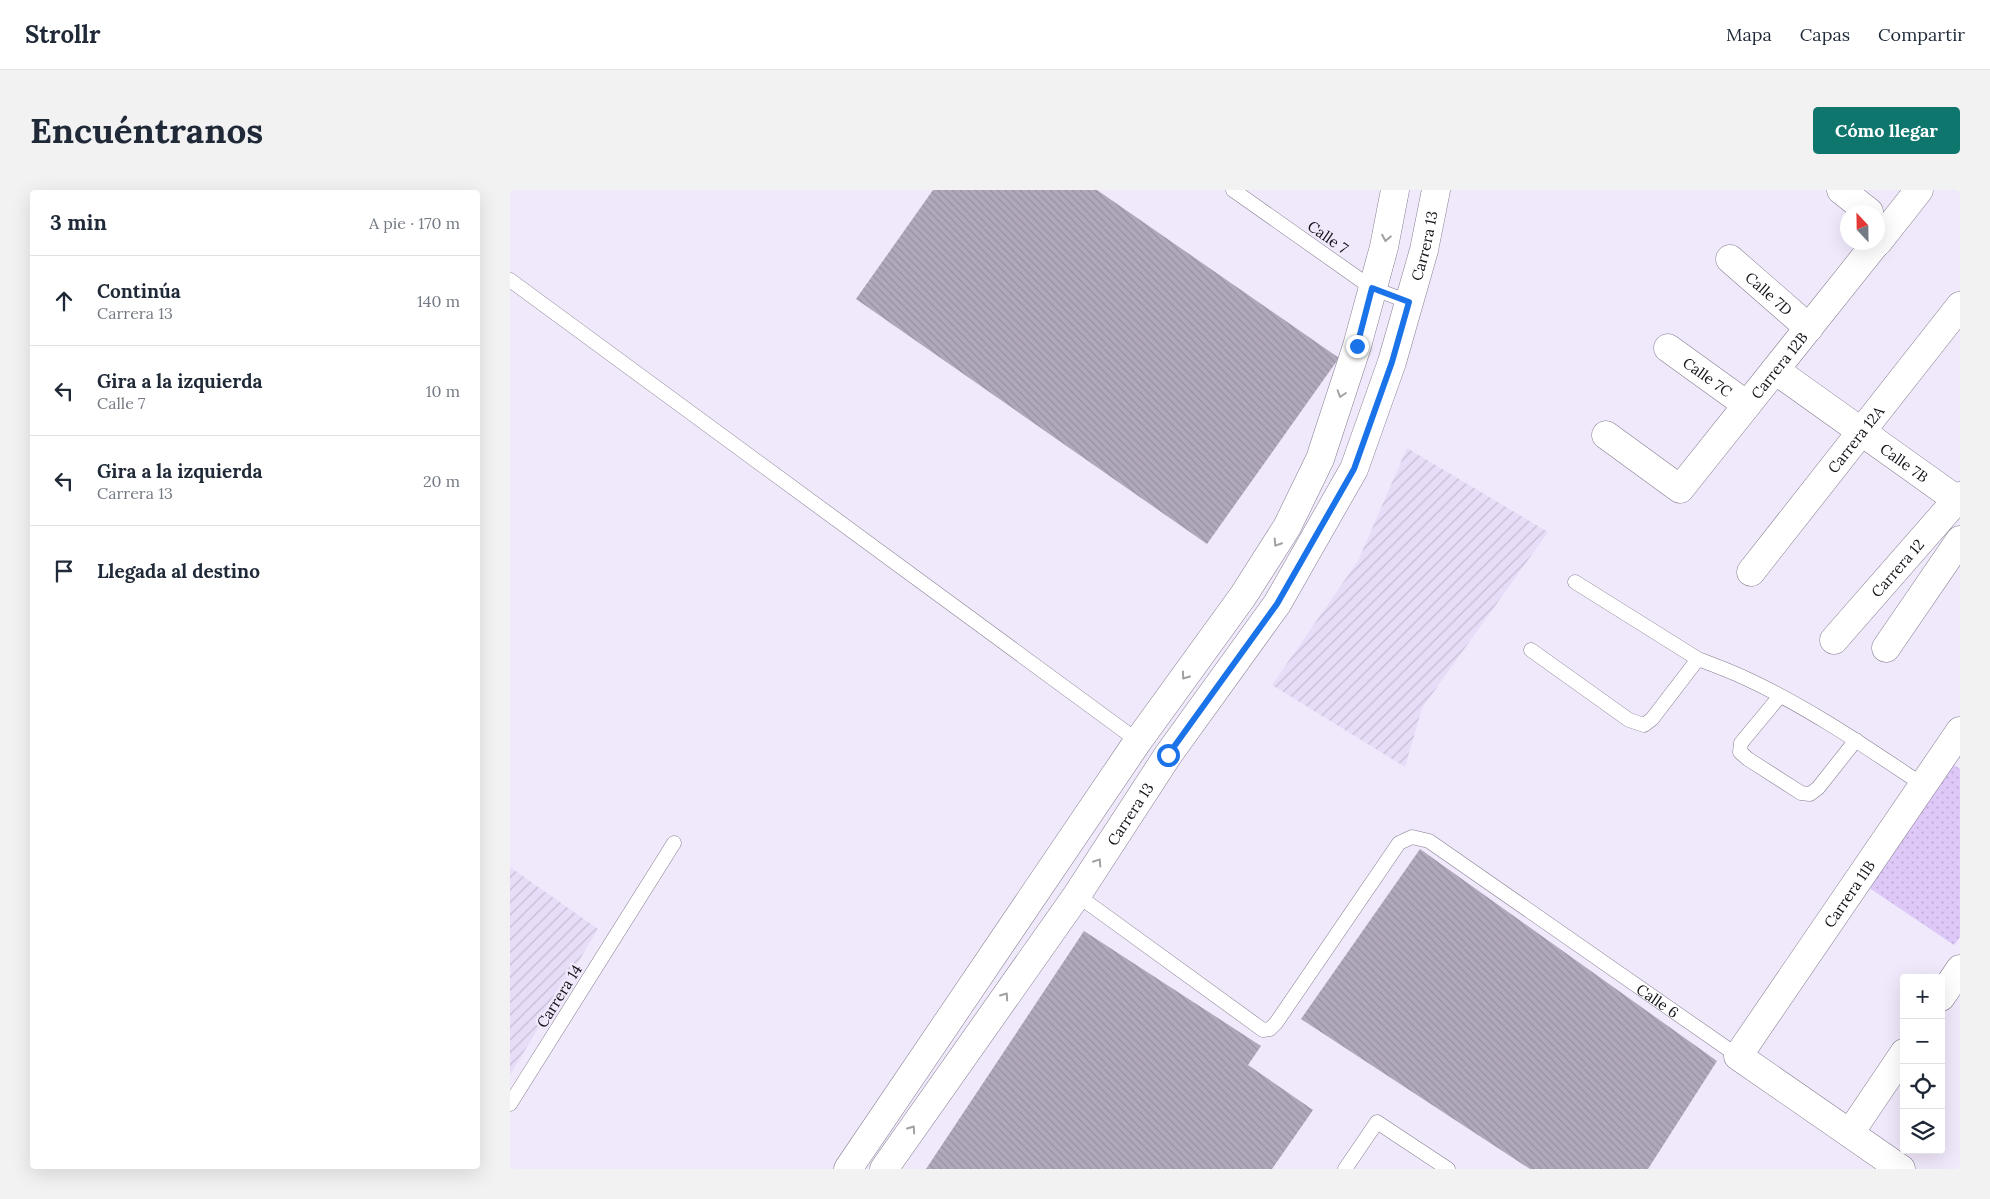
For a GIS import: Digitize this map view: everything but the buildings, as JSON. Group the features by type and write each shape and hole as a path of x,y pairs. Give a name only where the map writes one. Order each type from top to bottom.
{"street":[{"path":"848,1169 1138,741 1243,596 1287,527 1320,459 1357,346 1384,247 1395,190"},
{"name":"Carrera 13","path":"884,1169 1077,894 1168,755 1277,604 1350,478 1392,362 1424,250 1436,190"},
{"path":"1841,190 1855,205"},
{"name":"Carrera 12B","path":"1885,222 1919,190"},
{"name":"Carrera 12B","path":"1606,435 1680,489 1809,328 1863,250"},
{"name":"Calle 7D","path":"1730,259 1809,328"},
{"name":"Carrera 12A","path":"1751,572 1960,306"},
{"name":"Calle 7C","path":"1668,348 1748,405"},
{"name":"Calle 7B","path":"1775,370 1959,499"},
{"name":"Carrera 12","path":"1834,640 1959,499"},
{"path":"1886,648 1960,540"},
{"name":"Carrera 11B","path":"1738,1056 1923,785 1957,743"},
{"path":"1945,991 1960,969"},
{"path":"946,1026 973,1042"},
{"name":"Calle 6","path":"1738,1056 1901,1169"},
{"path":"1850,1133 1900,1059"}],"lane":[{"name":"Calle 7","path":"1233,190 1372,288 1409,302"},
{"path":"510,280 1138,741"},
{"path":"1575,582 1698,659 1745,678 1856,740 1923,785"},
{"path":"1531,650 1629,720 1644,725 1652,720 1698,659"},
{"path":"1780,696 1742,743 1740,752 1801,793 1810,794 1818,788 1856,740"},
{"name":"Calle 6","path":"1077,894 1264,1030 1270,1029 1276,1023 1399,843 1412,837 1429,841 1738,1056"},
{"name":"Carrera 14","path":"510,1104 674,843"},
{"path":"1345,1169 1377,1122 1448,1169"}],"shaded area":[{"path":"1407,448 1548,532 1422,708 1405,767 1272,685 1358,561"},
{"path":"1950,762 1960,769 1960,937 1954,945 1865,885"},
{"path":"510,867 598,929 510,1075"}],"route":[{"path":"1168,755 1277,604 1354,469 1392,362 1409,302 1372,288 1357,346"}]}
